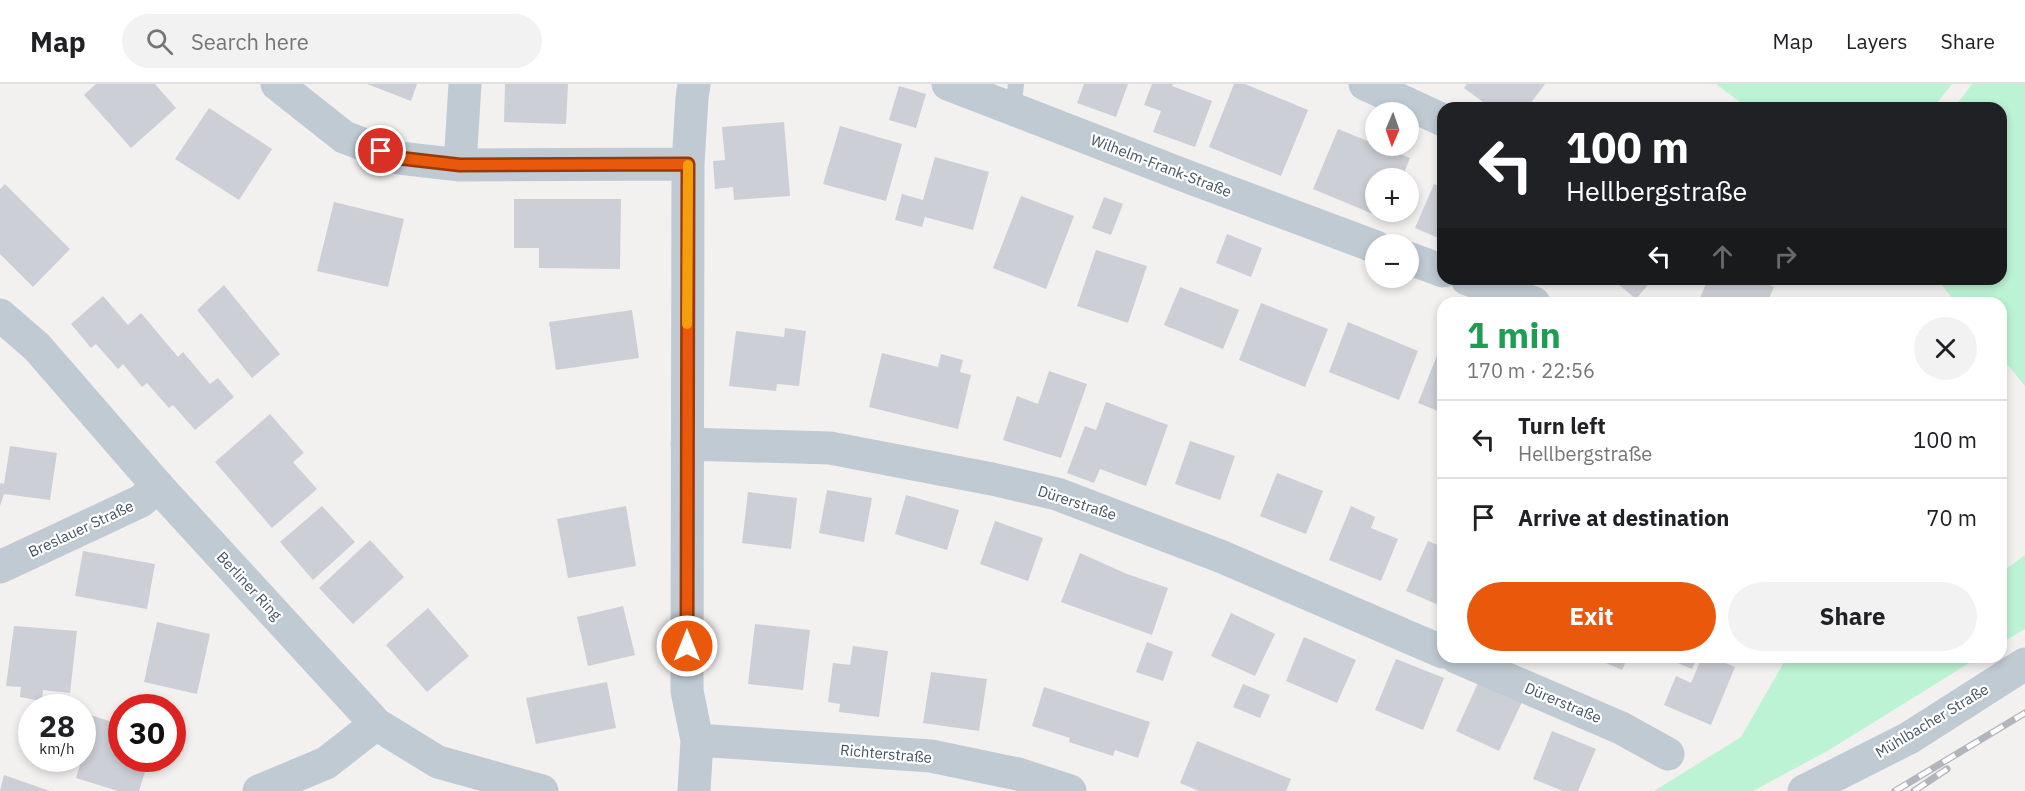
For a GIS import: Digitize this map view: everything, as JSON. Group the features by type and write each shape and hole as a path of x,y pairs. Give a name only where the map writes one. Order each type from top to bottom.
{"street":[{"path":"277,84 344,137 399,158 460,165 688,164"},
{"path":"460,165 465,84"},
{"path":"694,84 688,164 687,444 687,690 697,740 694,791"},
{"name":"Wilhelm-Frank-Straße","path":"948,84 1015,97 1180,174 1365,242"},
{"path":"1365,84 1437,117"},
{"path":"1419,262 1437,269"},
{"path":"1484,285 1517,297"},
{"name":"Berliner Ring","path":"0,315 37,347 158,486 376,724 438,762 542,791"},
{"name":"Dürerstraße","path":"687,444 830,448 993,479 1057,494 1220,556 1437,649"},
{"name":"Breslauer Straße","path":"0,567 141,501 158,486"},
{"name":"Dürerstraße","path":"1470,663 1621,728 1668,754"},
{"name":"Mühlbacher Straße","path":"1804,791 1909,738 2025,664"},
{"path":"259,791 326,763 376,724"},
{"name":"Richterstraße","path":"697,740 931,756 1018,774 1071,791"}],"green space":[{"path":"1716,84 1952,84 1938,102 1740,102"},
{"path":"1972,84 2025,84 2025,386 2007,364 2007,297 1951,297 1942,285 2007,285 2007,102 1958,102"},
{"path":"2025,555 2025,629 2007,640 2007,568"},
{"path":"1784,663 1969,663 1829,750 1753,791 1654,791 1741,737"}],"building":[{"path":"96,84 155,84 176,108 131,148 84,95"},
{"path":"367,84 417,84 411,101"},
{"path":"505,84 568,84 566,124 504,122"},
{"path":"1084,84 1128,84 1116,117 1077,103"},
{"path":"1152,84 1173,84 1172,86 1212,101 1195,147 1153,132 1161,111 1144,105"},
{"path":"1234,84 1245,84 1308,110 1281,176 1209,147"},
{"path":"1467,84 1545,84 1532,102 1483,102 1464,88"},
{"path":"899,86 926,94 916,128 889,120"},
{"path":"209,108 272,149 239,200 175,159"},
{"path":"784,122 790,196 734,200 733,187 715,189 713,161 725,160 722,127"},
{"path":"840,126 902,144 886,201 823,184"},
{"path":"1338,129 1365,140 1365,156 1410,158 1406,168 1365,168 1365,211 1313,189"},
{"path":"935,157 989,172 973,230 925,217 922,227 895,220 902,194 923,200"},
{"path":"5,184 70,249 33,287 0,254 0,189"},
{"path":"1434,184 1437,185 1437,237 1415,228"},
{"path":"1021,196 1074,216 1046,289 993,268"},
{"path":"1104,197 1123,204 1111,235 1092,228"},
{"path":"514,199 621,199 620,269 539,268 539,248 514,248"},
{"path":"334,202 404,219 388,287 317,271"},
{"path":"1227,234 1262,248 1251,277 1216,263"},
{"path":"1096,250 1147,266 1128,323 1077,306"},
{"path":"224,285 280,354 252,378 197,310"},
{"path":"1619,285 1648,285 1638,297 1634,297"},
{"path":"1706,285 1770,285 1774,287 1770,297 1700,297"},
{"path":"1180,287 1239,310 1223,349 1164,325"},
{"path":"103,296 128,325 141,313 178,357 183,352 210,384 218,378 234,397 195,430 173,405 169,408 147,383 142,387 123,364 118,369 96,344 91,348 71,324"},
{"path":"1261,303 1328,329 1305,387 1239,360"},
{"path":"632,310 639,358 556,370 549,322"},
{"path":"1348,322 1418,351 1399,400 1329,372"},
{"path":"785,328 806,331 799,386 777,384 776,391 729,386 736,331 784,337"},
{"path":"882,353 938,367 941,354 963,360 960,372 971,375 958,429 869,407"},
{"path":"1437,356 1437,411 1418,403"},
{"path":"1049,371 1087,384 1061,458 1003,440 1017,396 1038,404"},
{"path":"1106,402 1168,425 1146,486 1100,469 1094,483 1067,473 1085,426 1096,430"},
{"path":"270,414 304,453 293,462 317,489 272,528 215,462"},
{"path":"1190,441 1235,456 1220,500 1175,484"},
{"path":"10,446 57,453 50,500 4,494 0,506 0,483 4,484"},
{"path":"1277,473 1323,491 1306,534 1260,516"},
{"path":"827,490 872,498 864,542 819,533"},
{"path":"748,492 797,498 791,549 742,543"},
{"path":"906,495 959,510 947,550 895,534"},
{"path":"322,506 355,542 313,580 280,542"},
{"path":"626,506 636,566 568,578 557,519"},
{"path":"1351,506 1375,517 1371,528 1398,539 1381,581 1329,560"},
{"path":"995,521 1043,538 1028,581 980,564"},
{"path":"370,540 404,577 353,624 319,588"},
{"path":"1428,541 1437,545 1437,604 1406,591"},
{"path":"83,551 155,564 147,609 75,596"},
{"path":"1080,553 1127,574 1168,588 1152,635 1061,602"},
{"path":"623,606 635,655 588,666 577,617"},
{"path":"428,608 469,656 427,692 386,645"},
{"path":"1231,613 1275,634 1255,676 1211,656"},
{"path":"157,622 210,634 197,694 144,682"},
{"path":"755,624 810,630 803,690 748,684"},
{"path":"14,626 77,631 70,693 43,690 43,694 20,694 21,687 6,686"},
{"path":"1304,637 1356,660 1337,703 1286,681"},
{"path":"1147,642 1173,652 1163,681 1136,672"},
{"path":"853,646 888,651 879,717 839,712 840,704 828,702 833,663 850,665"},
{"path":"1396,659 1444,678 1423,730 1375,710"},
{"path":"1606,663 1625,663 1622,670"},
{"path":"1678,663 1694,663 1692,669"},
{"path":"1699,663 1725,663 1735,667 1711,725 1664,705 1676,676 1691,683"},
{"path":"931,672 987,679 979,731 923,723"},
{"path":"607,682 616,728 536,744 526,698"},
{"path":"1478,683 1522,702 1499,751 1456,731"},
{"path":"1243,684 1270,695 1260,718 1233,707"},
{"path":"1044,687 1150,722 1138,758 1115,750 1113,756 1069,742 1070,738 1032,726"},
{"path":"96,717 108,721 108,772 145,772 139,791 118,791 76,778 78,772 96,772"},
{"path":"1552,731 1596,749 1578,791 1563,791 1533,779"},
{"path":"1197,741 1291,779 1286,791 1199,791 1180,783"},
{"path":"4,775 50,791 0,791"}],"railway":[{"path":"1895,791 2025,713"},
{"path":"1914,791 1947,769"}],"slow traffic":[{"path":"687,324 688,165"}],"route":[{"path":"381,151 399,158 460,165 688,164 687,646"}]}
